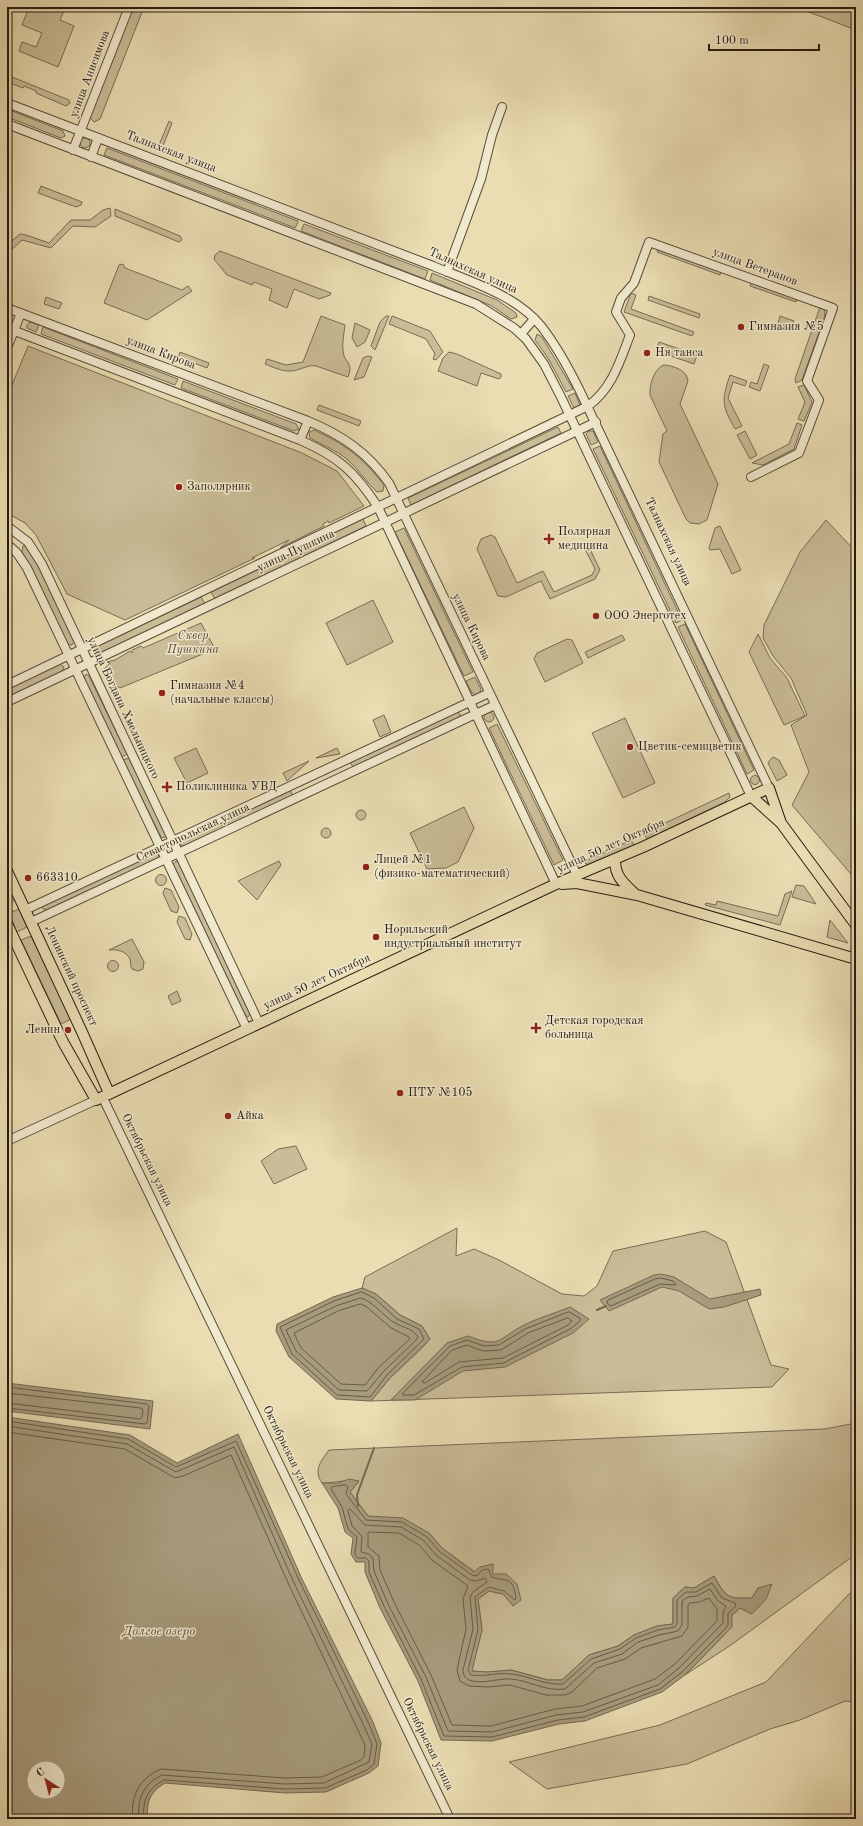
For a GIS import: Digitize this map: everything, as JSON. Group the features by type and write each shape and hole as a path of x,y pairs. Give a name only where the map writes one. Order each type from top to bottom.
{"main road":[{"name":"улица 50 лет Октября","path":"102,1096 556,884 615,860 769,788"},
{"name":"Талнахская улица","path":"769,788 781,823"},
{"name":"Талнахская улица","path":"751,796 781,823 856,924"},
{"path":"615,860 615,868 618,878 637,895"},
{"name":"Ленинский проспект","path":"7,871 31,922 102,1096"},
{"path":"556,884 577,883 637,895 856,959"},
{"path":"7,924 63,1042 102,1096"}],"street":[{"name":"улица Анисимова","path":"73,150 129,7"},
{"name":"Талнахская улица","path":"7,103 447,272 500,295 534,319 560,354 588,406 769,788"},
{"path":"447,272 481,179 492,135 502,107"},
{"name":"Талнахская улица","path":"7,124 476,304 521,334 544,364 570,415 751,796"},
{"path":"91,157 98,138"},
{"name":"улица Ветеранов","path":"588,406 596,400 612,381 630,335 616,312 621,298 634,283 649,242 832,308 807,381 818,400 799,453 751,477"},
{"name":"улица Кирова","path":"7,308 308,421 340,436 370,459 383,474 404,514 577,875"},
{"path":"7,348 10,330 21,313"},
{"path":"521,334 534,319"},
{"path":"10,330 300,440 328,454 342,463 354,474 378,507 386,522 556,884"},
{"name":"улица Пушкина","path":"7,685 588,406"},
{"path":"300,440 308,421"},
{"name":"улица Пушкина","path":"7,702 596,422"},
{"name":"улица Богдана Хмельницкого","path":"7,526 28,542 42,564 259,1023"},
{"name":"улица Богдана Хмельницкого","path":"22,536 9,546 27,568 248,1029"},
{"name":"Севастопольская улица","path":"25,910 489,693"},
{"name":"Севастопольская улица","path":"31,922 495,705"},
{"path":"346,760 352,772"},
{"path":"293,785 299,797"},
{"name":"улица 50 лет Октября","path":"7,1141 102,1096"},
{"name":"Октябрьская улица","path":"102,1096 450,1819"}],"green space":[{"path":"29,7 65,8 60,20 74,26 58,67 19,51 22,42 36,47 42,33 22,25"},
{"path":"133,7 144,7 100,119 94,122 90,115"},
{"path":"796,7 856,7 856,30"},
{"path":"7,75 69,100 70,103 66,106 24,86 23,88 7,82"},
{"path":"7,109 63,131 65,136 61,138 7,117"},
{"path":"169,121 172,123 161,151 157,150"},
{"path":"83,138 87,138 90,143 87,148 83,148 80,145 80,141"},
{"path":"107,148 298,222 295,228 104,155"},
{"path":"41,186 82,202 81,205 76,207 38,193"},
{"path":"110,208 111,216 95,227 73,226 51,248 22,240 7,254 7,245 20,234 49,243 71,220 90,220 103,210"},
{"path":"115,209 180,236 182,240 179,242 115,216"},
{"path":"304,224 428,271 425,279 301,231"},
{"path":"658,249 721,271 720,275 657,252"},
{"path":"220,251 331,293 330,295 319,299 294,289 287,308 269,300 272,289 254,282 252,285 227,275 214,259 215,255"},
{"path":"123,264 125,268 182,290 188,286 192,291 147,320 104,303 119,265"},
{"path":"432,273 497,300 516,313 517,317 511,319 492,306 430,280"},
{"path":"751,283 797,299 796,302 750,286"},
{"path":"631,293 636,295 631,309 694,332 692,336 624,312"},
{"path":"649,296 700,314 699,318 648,300"},
{"path":"46,297 62,303 59,309 44,304"},
{"path":"820,307 824,308 825,316 802,380 796,383 795,379"},
{"path":"321,316 345,325 343,348 345,358 350,368 348,377 316,366 287,371 265,364 267,359 286,365 303,362"},
{"path":"386,316 389,316 375,350 371,346 380,322"},
{"path":"392,316 430,331 443,352 436,360 433,359 435,354 426,339 389,324"},
{"path":"780,316 794,321 792,326 784,323 782,328 777,327"},
{"path":"30,322 39,325 36,332 27,328 27,325"},
{"path":"355,323 370,330 365,342 357,347 352,338"},
{"path":"43,327 178,379 175,385 41,334"},
{"path":"537,334 542,337 573,389 566,392 548,358 535,340"},
{"path":"659,342 697,355 694,364 656,351"},
{"name":"Заполярник","path":"28,346 302,453 337,471 364,506 329,523 328,521 323,524 324,526 280,548 289,540 252,558 255,558 125,620 67,594 36,535 25,523 7,513 7,397"},
{"path":"180,352 209,363 207,368 178,357"},
{"path":"449,352 457,354 501,374 501,377 499,379 481,373 477,386 438,371 443,358"},
{"path":"368,356 372,357 364,377 354,380 363,358"},
{"path":"764,364 769,366 760,391 749,387 751,382 757,384"},
{"path":"664,365 672,366 683,371 687,377 688,381 680,404 718,484 707,520 699,524 690,523 686,519 659,462 663,434 667,431 650,395 650,391 651,382 655,373"},
{"path":"730,375 747,381 745,386 733,382 728,398 742,426 735,429 727,414 724,403 725,391"},
{"path":"183,381 296,424 299,429 294,431 181,388"},
{"path":"804,385 812,402 804,421 798,419 805,402 798,387"},
{"path":"575,393 580,405 574,408 568,396"},
{"path":"319,405 361,421 359,426 317,410"},
{"path":"797,423 802,425 794,449 763,465 752,463 789,444"},
{"path":"558,427 561,433 411,505 408,498"},
{"path":"314,430 344,446 361,459 384,485 383,491 377,492 343,456 310,438 309,432"},
{"path":"589,431 593,431 598,442 591,445 586,434"},
{"path":"745,431 757,455 750,459 737,435"},
{"path":"600,446 682,620 676,623 593,449"},
{"path":"363,519 366,526 215,599 211,592"},
{"path":"826,520 856,552 856,880 792,805 809,772 791,725 807,715 791,678 773,656 763,638 764,625 800,552"},
{"path":"720,526 741,570 732,574 720,549 710,550 709,548 715,528"},
{"path":"404,528 473,672 464,676 395,532"},
{"path":"491,535 495,537 517,583 543,571 554,592 592,575 595,569 585,549 589,547 600,570 595,579 550,599 541,581 506,597 498,596 477,549 481,539"},
{"path":"23,546 27,546 39,565 74,641 72,645 67,644 22,552"},
{"path":"201,597 205,604 96,656 93,648"},
{"path":"373,600 393,642 347,665 326,623"},
{"name":"Сквер Пушкина","path":"201,623 215,649 120,688 108,682 103,671 110,663 107,662 115,660 130,651 132,653 132,650 141,646 143,648"},
{"path":"685,624 754,770 747,774 678,627"},
{"path":"758,634 770,658 787,678 805,716 784,725 749,652"},
{"path":"622,635 625,640 588,658 585,652"},
{"path":"567,639 572,640 583,663 545,682 534,659 537,653"},
{"path":"60,664 64,667 63,671 7,699 7,689"},
{"path":"86,674 89,676 127,754 122,757 84,678"},
{"path":"475,677 481,689 479,694 476,695 472,693 466,681"},
{"path":"457,712 460,714 460,718 353,767 350,762"},
{"path":"487,712 491,712 493,713 493,721 487,722 484,719 484,715"},
{"path":"384,715 391,732 380,737 373,720"},
{"name":"Цветик-семицветик","path":"625,718 655,783 623,798 592,733"},
{"path":"497,724 563,860 554,865 489,728"},
{"path":"196,748 208,773 187,783 174,758"},
{"path":"337,748 340,754 316,758"},
{"path":"773,757 779,760 787,775 777,781 768,763"},
{"path":"129,758 166,835 164,838 161,837 123,760"},
{"path":"309,761 287,781 283,773"},
{"path":"755,775 760,780 755,785 750,780"},
{"path":"290,790 293,796 184,846 180,845 180,842"},
{"path":"729,793 730,797 725,802 647,839 644,833"},
{"path":"464,807 474,828 458,862 446,868 427,869 410,833"},
{"path":"359,810 363,810 366,815 363,820 359,820 356,817 356,813"},
{"path":"324,828 328,828 331,833 328,838 324,838 321,835 321,831"},
{"path":"631,840 634,845 592,865 586,864 585,861"},
{"path":"156,853 159,855 157,859 46,910 42,908 43,906"},
{"path":"176,861 179,863 250,1014 248,1017 245,1015 173,864"},
{"path":"279,861 281,865 257,900 238,881"},
{"path":"161,874 165,876 167,880 165,884 161,886 157,884 155,880 157,876"},
{"path":"7,884 15,900 7,904"},
{"path":"796,885 804,886 816,904 792,897"},
{"path":"165,888 171,890 179,907 177,913 171,911 163,893"},
{"path":"792,891 780,925 705,905 706,903 716,905 717,901 778,916 785,894"},
{"path":"19,909 27,927 17,932 9,913"},
{"path":"179,916 185,918 192,934 190,940 185,939 177,922"},
{"path":"830,920 848,943 827,937"},
{"path":"31,936 71,1019 61,1024 21,940"},
{"path":"132,939 144,962 143,969 138,971 132,969 130,959 124,952 109,950"},
{"path":"111,961 115,961 117,962 117,970 111,971 108,968 108,964"},
{"path":"177,991 181,1001 172,1005 168,996"},
{"path":"296,1146 307,1169 274,1184 261,1161 278,1149"},
{"path":"457,1228 456,1256 474,1249 499,1260 562,1294 584,1296 597,1286 613,1251 705,1231 726,1242 771,1365 789,1369 772,1387 371,1401 390,1378 430,1339 422,1326 400,1315 376,1294 362,1288 365,1277"},
{"path":"856,1423 856,1554 731,1645 685,1675 727,1632 732,1615 740,1608 752,1614 758,1588 752,1598 737,1598 728,1596 721,1589 714,1576 694,1588 685,1587 673,1598 673,1624 657,1626 634,1635 618,1646 589,1655 562,1680 548,1680 511,1670 487,1672 471,1671 482,1630 478,1599 489,1591 503,1594 493,1574 475,1572 442,1548 429,1533 368,1516 350,1492 359,1481 350,1480 322,1483 318,1474 319,1466 329,1450 825,1429"},
{"path":"856,1589 856,1702 845,1701 800,1720 770,1729 687,1764 547,1789 509,1762 660,1725 766,1682 848,1595"}],"water":[{"path":"661,1274 674,1277 710,1299 760,1289 761,1295 724,1307 709,1309 679,1291 662,1287 609,1311 600,1300 654,1275"},
{"path":"362,1288 376,1294 400,1315 422,1326 430,1339 390,1378 371,1401 336,1399 289,1357 276,1331 277,1324 333,1297"},
{"path":"570,1307 589,1319 573,1333 505,1367 463,1371 415,1400 391,1400 447,1343 468,1336 487,1342 498,1341 529,1322"},
{"path":"7,1383 153,1401 150,1429 7,1411"},
{"name":"Долгое озеро","path":"7,1417 130,1435 177,1463 238,1434 302,1579 373,1722 381,1743 378,1766 369,1773 326,1792 285,1793 165,1783 156,1790 150,1798 148,1819 7,1819"},
{"path":"349,1479 359,1481 350,1492 368,1516 403,1518 429,1533 442,1548 474,1572 480,1567 493,1564 493,1574 506,1574 517,1584 521,1600 513,1606 503,1594 489,1591 478,1599 482,1630 472,1671 487,1672 511,1670 548,1680 562,1680 589,1655 618,1646 634,1635 657,1626 673,1624 673,1598 685,1587 694,1588 714,1576 721,1588 728,1595 737,1598 752,1598 758,1588 772,1584 766,1599 752,1614 740,1608 732,1615 732,1627 685,1675 662,1692 585,1721 559,1724 492,1741 441,1740 418,1681 380,1608 365,1572 365,1562 356,1562 351,1554 353,1538 345,1532 338,1508 322,1483 338,1483"}],"waterway":[{"path":"597,1310 606,1306"},
{"path":"358,1506 357,1495 374,1448"}],"place":[{"name":"Гимназия №5","path":"741,327"},
{"name":"Ня танса","path":"647,353"},
{"name":"Заполярник","path":"179,487"},
{"name":"Полярная медицина","path":"549,539"},
{"name":"ООО Энерготех","path":"596,616"},
{"name":"Гимназия №4 (начальные классы)","path":"162,693"},
{"name":"Цветик-семицветик","path":"630,747"},
{"name":"Поликлиника УВД","path":"167,787"},
{"name":"Лицей №1 (физико-математический)","path":"366,867"},
{"name":"663310","path":"28,878"},
{"name":"Норильский индустриальный институт","path":"376,937"},
{"name":"Детская городская больница","path":"536,1028"},
{"name":"Ленин","path":"68,1030"},
{"name":"ПТУ №105","path":"400,1093"},
{"name":"Айка","path":"228,1116"}]}
